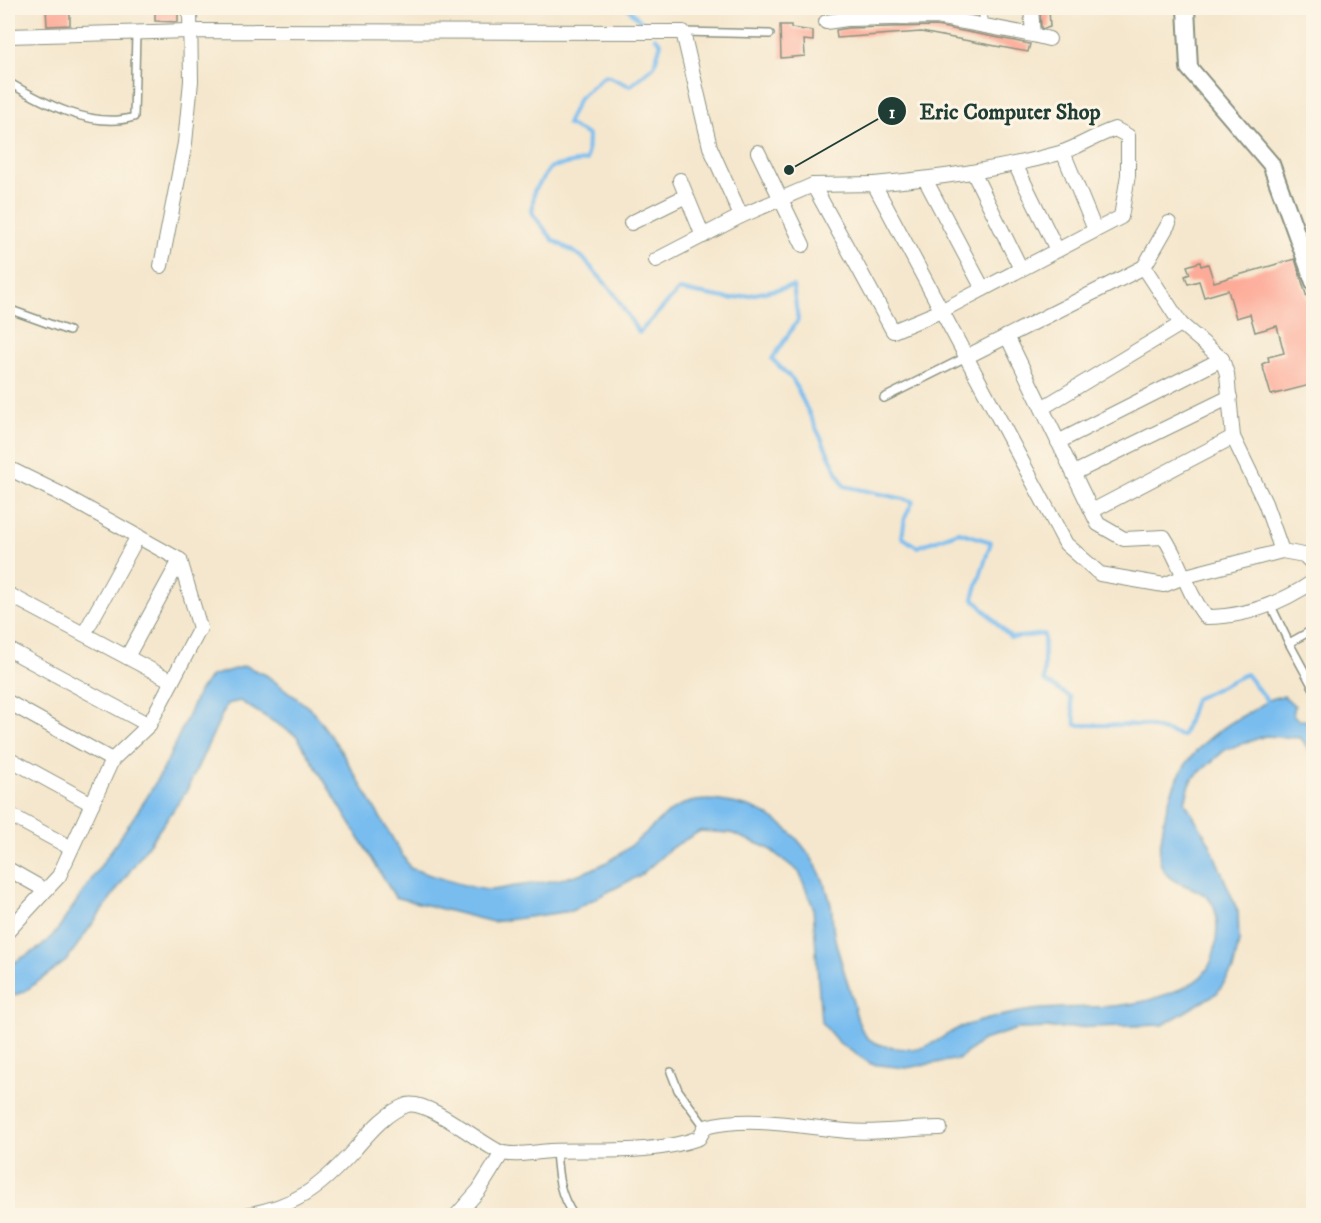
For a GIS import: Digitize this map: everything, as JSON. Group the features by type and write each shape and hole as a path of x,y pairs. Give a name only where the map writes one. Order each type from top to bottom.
{"street":[{"path":"161,266 185,143 191,81 190,8"},
{"path":"1031,8 1034,35"},
{"path":"1186,8 1189,68 1271,164 1313,277"},
{"path":"826,22 847,14 937,12 1049,39"},
{"path":"8,36 189,32 683,32 710,147 741,216"},
{"path":"656,260 741,216 813,185 874,184 973,172 1015,165 1063,152 1115,129 1128,136 1128,175 1122,216 941,311 893,331 813,185"},
{"path":"758,152 803,244"},
{"path":"1063,152 1095,230"},
{"path":"1015,165 1057,250"},
{"path":"973,172 1021,269"},
{"path":"925,179 983,289"},
{"path":"680,180 703,236"},
{"path":"874,184 1066,544 1100,574 1164,585 1186,576 1282,551 1304,555 1314,565"},
{"path":"631,223 686,196"},
{"path":"966,357 1144,267 1169,223"},
{"path":"1144,267 1181,324 1222,359 1230,397 1233,437 1265,503 1282,551"},
{"path":"1042,408 1181,324"},
{"path":"1007,336 1098,524 1124,539 1164,537 1186,576 1194,602 1206,617 1224,617 1289,598 1314,581"},
{"path":"1058,442 1222,359"},
{"path":"1074,473 1230,397"},
{"path":"1092,511 1233,437"},
{"path":"8,468 180,560 200,628 149,725 112,760 59,876 9,928"},
{"path":"84,634 138,536"},
{"path":"127,657 180,560"},
{"path":"8,594 172,681"},
{"path":"8,649 149,725"},
{"path":"8,702 112,760"},
{"path":"8,758 92,804"},
{"path":"8,814 71,848"},
{"path":"8,869 45,890"},
{"path":"240,1215 268,1211 300,1199 316,1187 381,1122 408,1105 417,1105 432,1112 502,1153 625,1150 670,1146 699,1138 705,1127 763,1123 879,1132 940,1128"},
{"path":"456,1215 479,1190 502,1153"}],"lane":[{"path":"982,8 984,25"},
{"path":"683,32 770,34"},
{"path":"8,82 67,112 89,118 134,117 136,33"},
{"path":"8,309 69,331"},
{"path":"884,398 966,357"},
{"path":"1270,604 1314,689"},
{"path":"1289,642 1314,629"},
{"path":"672,1072 678,1090 705,1127"},
{"path":"556,1151 558,1184 562,1198 574,1215"}],"water":[{"path":"245,666 266,675 312,710 338,746 410,868 449,881 492,890 579,874 614,858 670,811 699,800 745,806 776,820 801,844 820,873 831,905 833,930 860,1026 866,1036 875,1043 901,1049 925,1047 961,1027 980,1021 1032,1010 1139,1003 1171,993 1194,982 1202,976 1213,957 1217,920 1210,900 1201,892 1174,881 1168,876 1160,862 1166,813 1178,777 1199,748 1213,735 1269,700 1284,696 1295,706 1293,715 1299,720 1313,721 1313,757 1301,738 1265,736 1225,750 1191,780 1185,802 1209,842 1238,912 1239,942 1233,970 1217,993 1163,1025 1017,1029 983,1040 959,1059 906,1068 871,1064 839,1043 821,1022 813,907 799,872 768,848 731,833 700,831 671,848 641,875 571,911 493,922 395,897 297,736 240,701 227,704 186,792 66,961 25,991 8,998 8,966 41,947 56,932 146,799 166,764 198,693 211,676"}],"building":[{"path":"46,8 70,8 70,25 47,26"},
{"path":"155,8 178,8 178,22 155,21"},
{"path":"1040,8 1049,8 1050,27 1041,28"},
{"path":"780,25 791,25 791,28 813,31 813,41 804,40 805,56 781,58"},
{"path":"936,26 1030,44 1028,52 921,32 837,38 836,30 848,28"},
{"path":"1295,259 1314,320 1314,384 1271,395 1262,364 1269,361 1268,357 1284,353 1277,326 1255,332 1250,314 1236,318 1228,290 1204,297 1199,281 1188,284 1185,276 1190,274 1187,266 1200,262 1201,266 1208,264 1214,282"}],"waterway":[{"path":"628,8 648,29"},
{"path":"655,37 661,43 654,66 630,86 605,75 579,98 567,124 588,135 587,160 551,167 534,191 532,213 553,240 582,257 613,292 639,333 679,290 731,299 793,286 798,320 772,359 793,380 844,486 913,501 905,518 902,537 917,547 959,532 991,542 973,598 1011,638 1044,634 1044,681 1070,697 1076,725 1144,725 1183,736 1195,699 1246,674 1268,702"}],"place":[{"name":"Eric Computer Shop","path":"789,170"}]}
